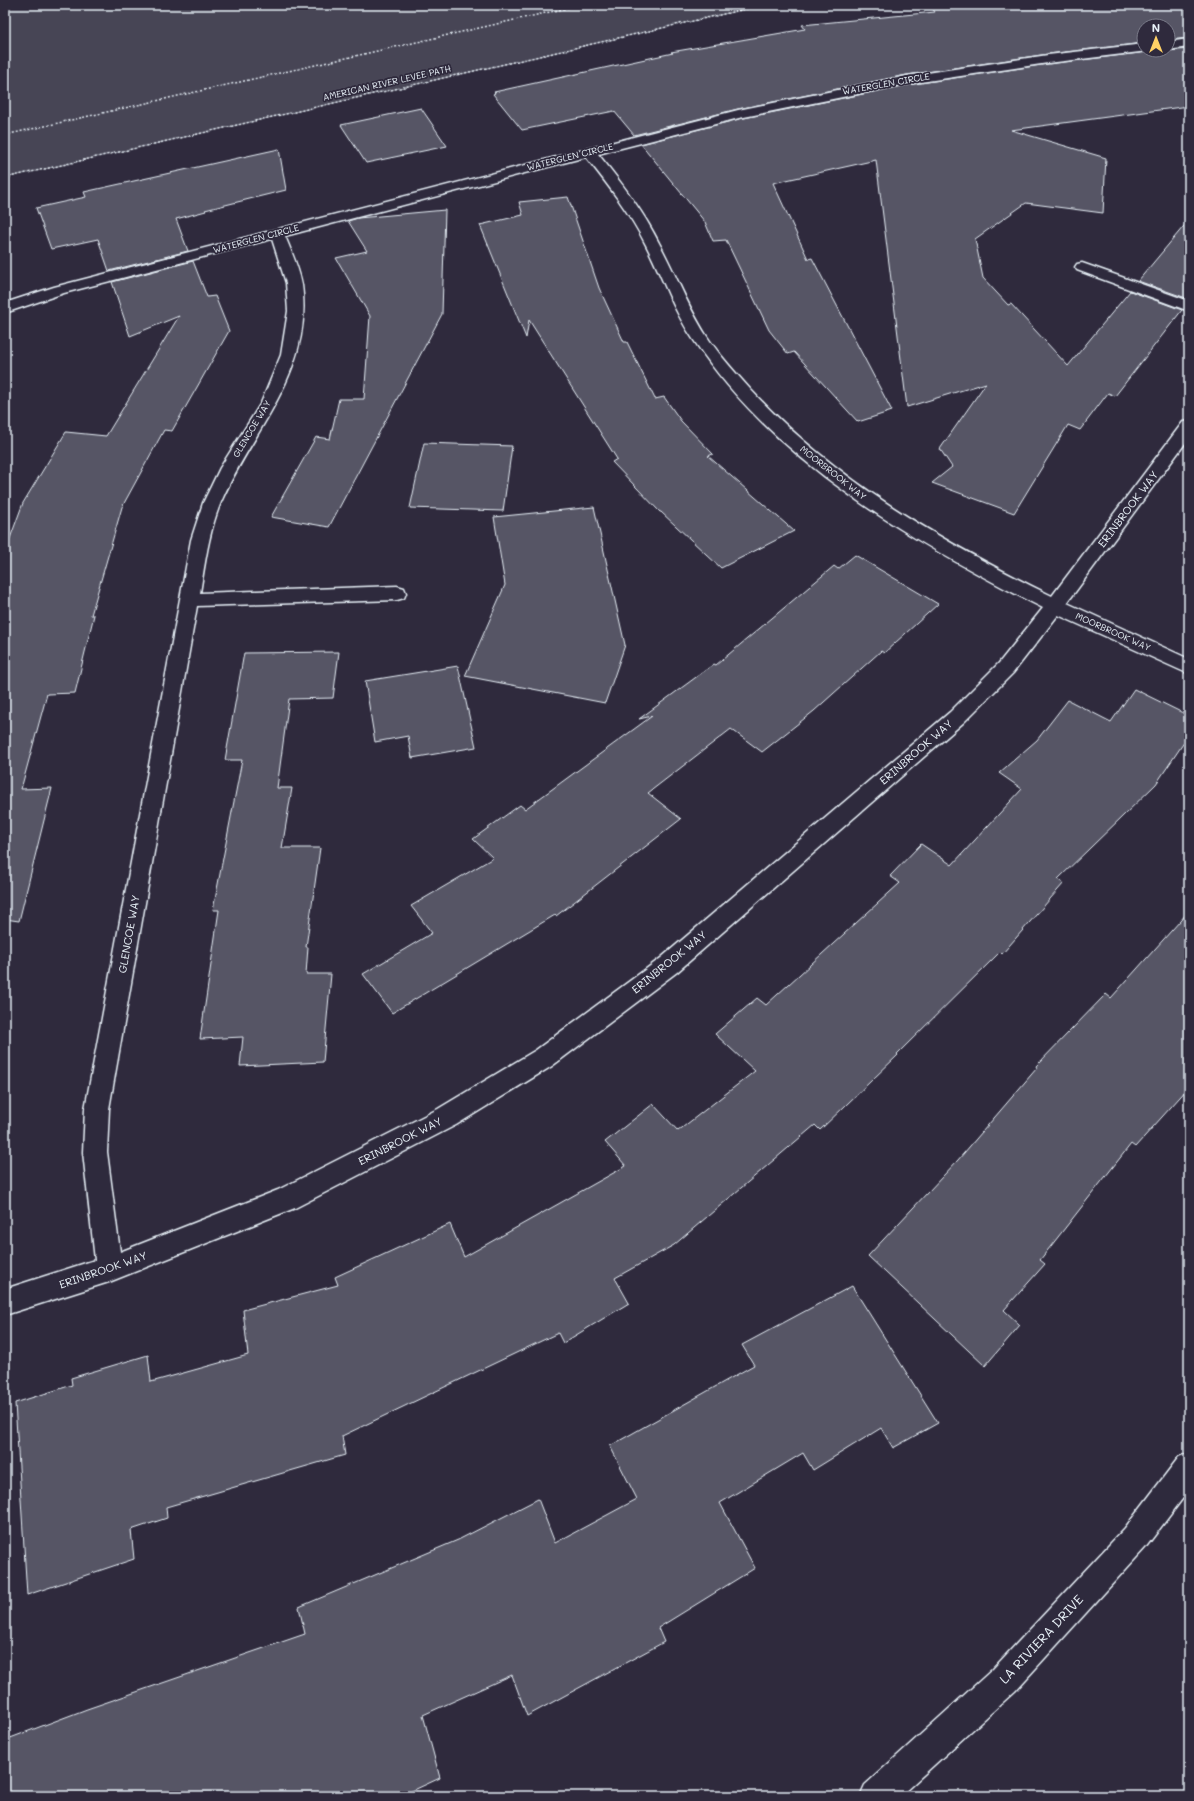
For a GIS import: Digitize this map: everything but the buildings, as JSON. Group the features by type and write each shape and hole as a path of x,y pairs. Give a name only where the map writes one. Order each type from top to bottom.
{"street":[{"path":"1176,45 1189,43"},
{"name":"WATERGLEN CIRCLE","path":"5,308 59,290 738,114 884,84 999,66 1136,49"},
{"name":"MOORBROOK WAY","path":"589,152 620,190 649,237 686,316 718,363 760,412 814,460 870,502 929,541 1011,586 1189,666"},
{"name":"GLENCOE WAY","path":"109,1269 95,1152 97,1109 200,540 212,503 229,468 269,403 289,355 296,311 294,283 277,233"},
{"path":"1082,267 1189,306"},
{"name":"ERINBROOK WAY","path":"5,1302 109,1269 286,1199 447,1117 544,1058 669,965 957,717 1006,668 1055,606 1189,426"},
{"path":"190,600 398,593"},
{"name":"LA RIVIERA DRIVE","path":"876,1796 1004,1680 1135,1538 1189,1467"}],"path":[{"path":"5,135 581,5"},
{"name":"AMERICAN RIVER LEVEE PATH","path":"5,178 742,10 773,5"}],"shaded area":[{"path":"5,5 773,5 750,8 5,178"}]}
